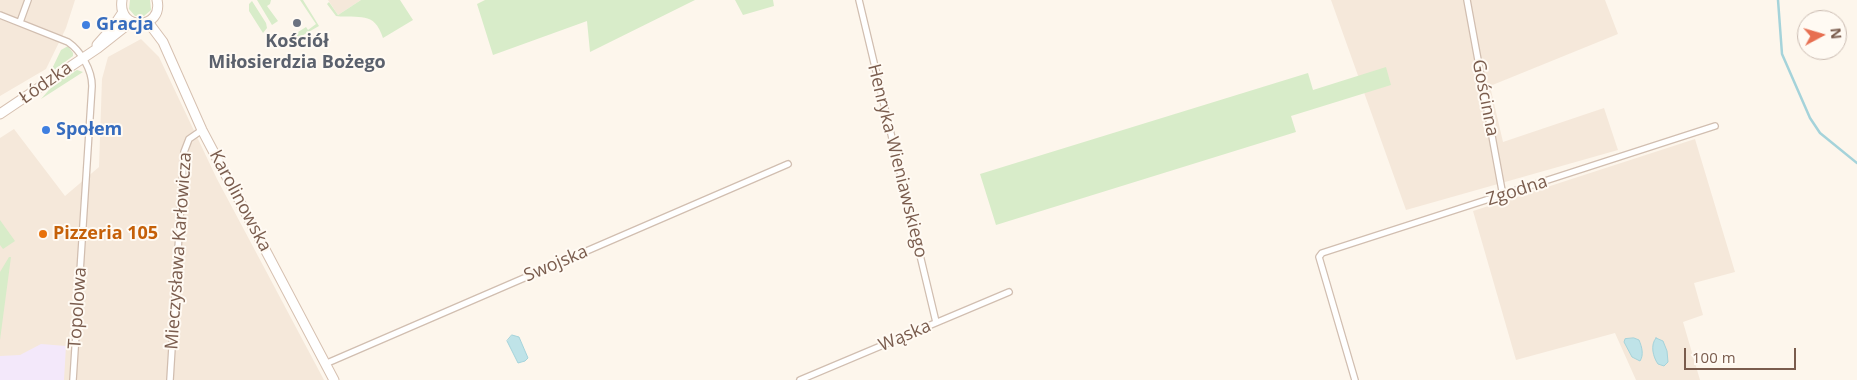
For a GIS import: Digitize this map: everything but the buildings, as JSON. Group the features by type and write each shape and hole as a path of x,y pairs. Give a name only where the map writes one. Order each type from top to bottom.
{"street":[{"path":"20,22 28,0"},
{"path":"122,0 123,12 131,22 138,24 148,22 154,16 158,2 167,0"},
{"name":"Henryka Wieniawskiego","path":"859,0 936,322"},
{"name":"Gościnna","path":"1467,0 1503,196"},
{"name":"Łódzka","path":"92,51 113,27 123,12"},
{"path":"0,16 20,22 68,42 75,47 82,58"},
{"name":"Łódzka","path":"0,114 111,39 131,22"},
{"name":"Karolinowska","path":"148,22 165,47 202,130 334,380"},
{"name":"Topolowa","path":"73,380 92,86 92,76 82,58"},
{"name":"Zgodna","path":"1355,380 1319,257 1322,253 1715,126"},
{"name":"Mieczysława Karłowicza","path":"170,380 184,152 189,139 202,130"},
{"name":"Swojska","path":"325,364 788,164"},
{"name":"Wąska","path":"800,380 1009,292"}],"shaded area":[{"path":"0,0 75,0 66,28 46,69 0,96"},
{"path":"328,0 361,0 338,15"},
{"path":"1331,0 1605,0 1618,34 1490,86 1503,142 1604,108 1618,150 1406,210"},
{"path":"141,39 159,57 217,179 324,380 0,380 0,138 14,129 65,196 99,167 102,79 108,57"},
{"path":"1695,139 1735,272 1694,283 1703,315 1683,322 1700,380 1636,380 1615,333 1516,360 1473,211"},
{"path":"41,344 66,346 64,380 0,380 0,356 20,355"}],"green space":[{"path":"130,0 150,0 151,10 144,16 135,16 129,9"},
{"path":"257,0 271,0 267,6 278,21 272,25"},
{"path":"300,0 303,0 319,26 298,38 295,34 306,27 308,30 316,24"},
{"path":"361,0 400,0 413,20 383,38 375,23 365,18 336,16 327,4 329,2 338,15"},
{"path":"485,0 695,0 590,52 587,21 493,55 477,4"},
{"path":"735,0 773,0 774,6 743,15"},
{"path":"252,1 266,23 267,28 263,33 249,11 249,4"},
{"path":"68,46 73,56 50,73 61,50"},
{"path":"1386,67 1391,85 1291,116 1296,132 996,225 980,174 1308,73 1313,90"},
{"path":"77,70 83,72 41,99 55,83"},
{"path":"0,220 15,241 3,249 0,245"},
{"path":"9,257 11,257 0,340 0,272"}],"water":[{"path":"512,335 519,337 528,358 525,361 518,363 507,341"},
{"path":"1634,338 1639,340 1641,345 1642,354 1640,361 1632,357 1624,342 1625,339"},
{"path":"1656,338 1663,341 1667,351 1668,362 1664,366 1658,364 1654,355 1653,344"}],"waterway":[{"path":"1778,0 1782,54 1810,118 1820,133 1857,163"}],"place":[{"name":"Kościół Miłosierdzia Bożego","path":"297,23"},
{"name":"Gracja","path":"86,25"},
{"name":"Społem","path":"46,130"},
{"name":"Pizzeria 105","path":"43,234"}]}
